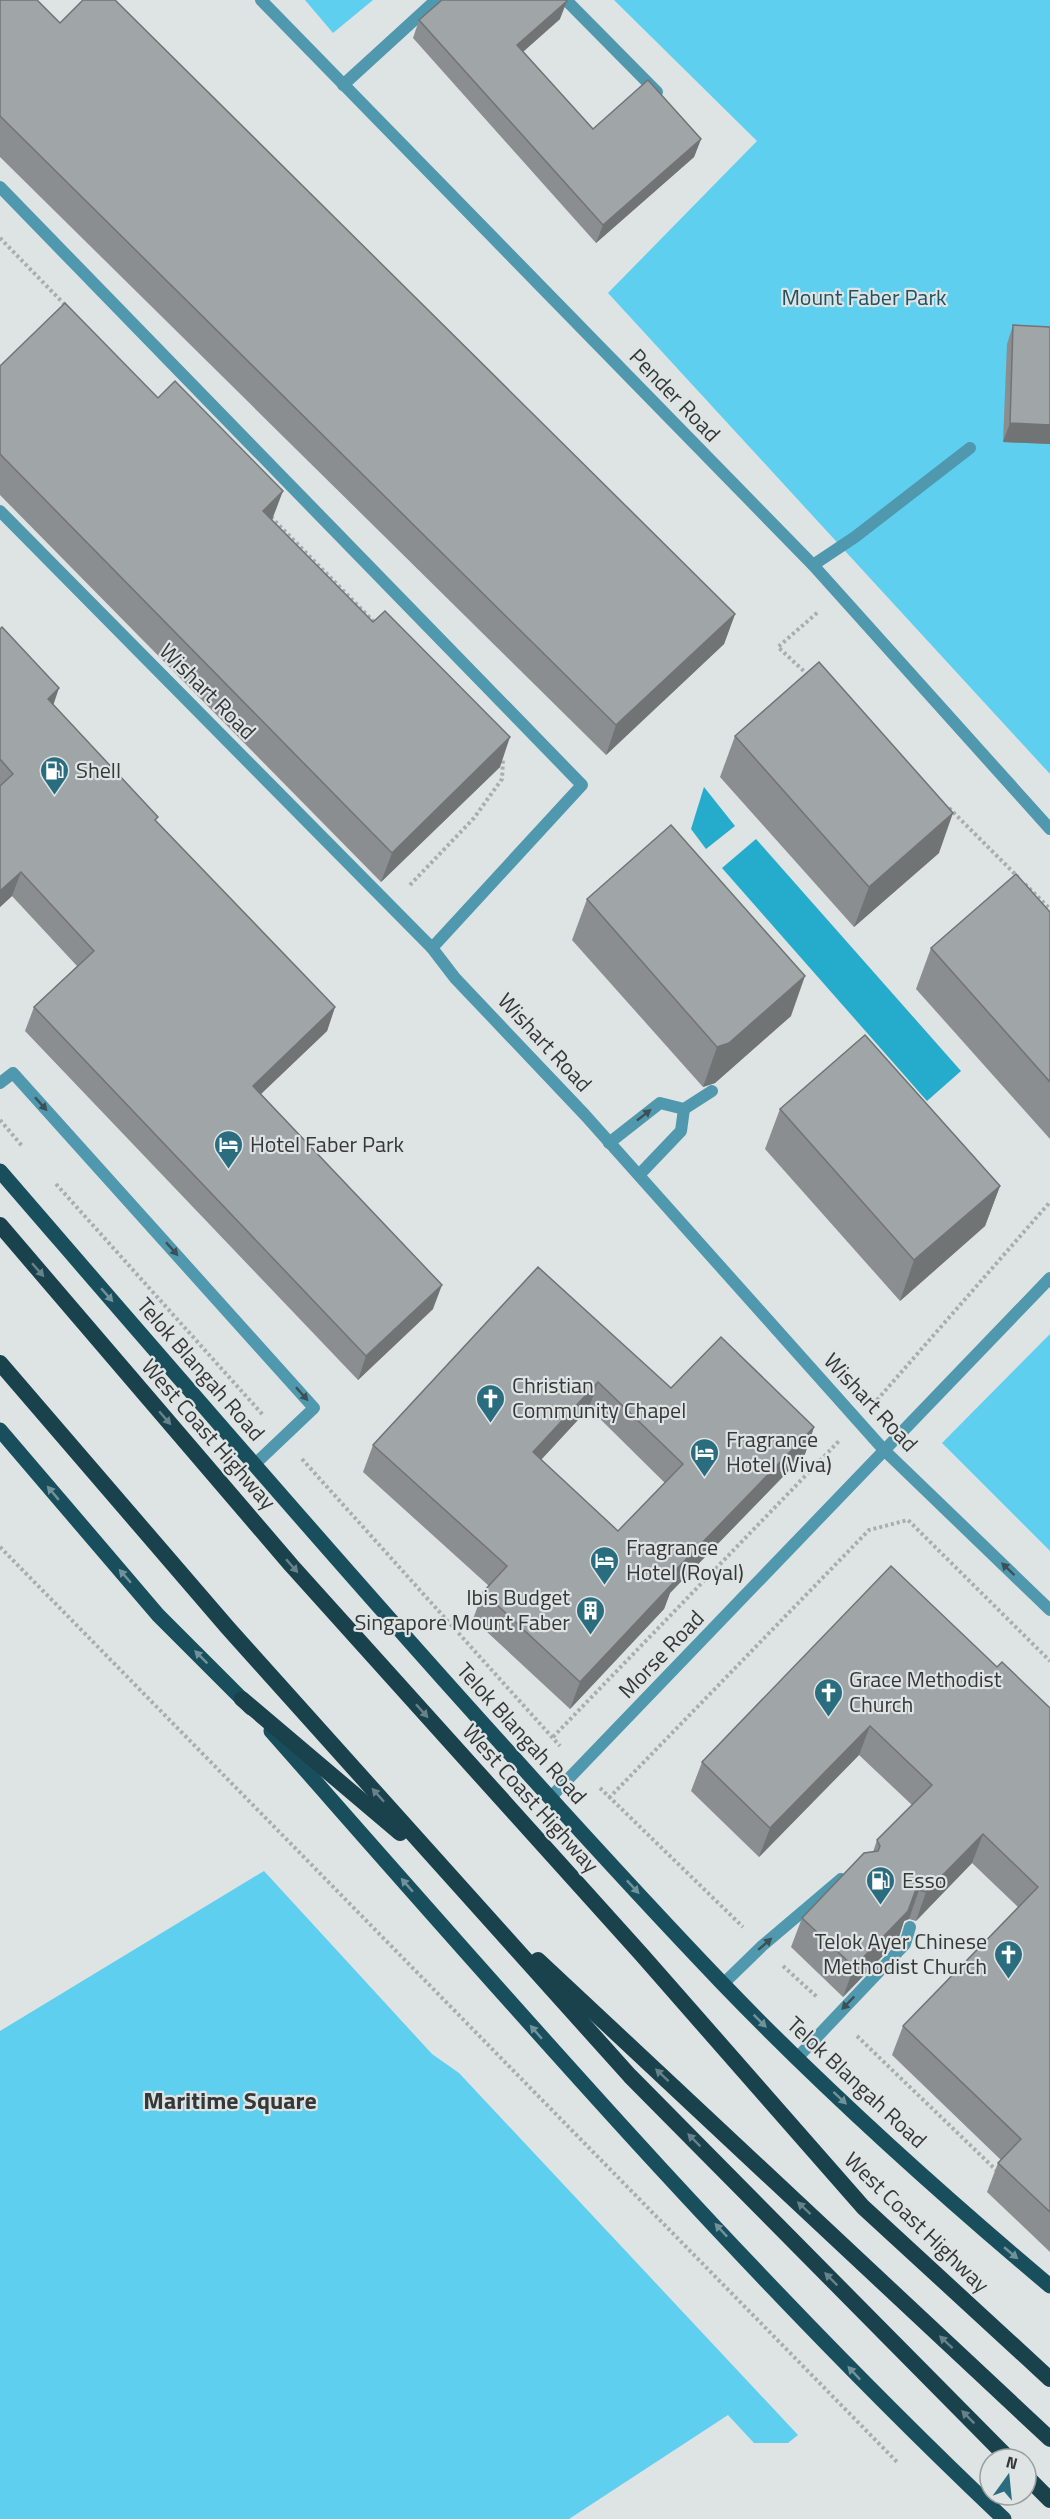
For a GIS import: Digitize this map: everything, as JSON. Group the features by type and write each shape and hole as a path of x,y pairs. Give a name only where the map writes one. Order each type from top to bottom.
{"highway":[{"name":"West Coast Highway","path":"0,1225 291,1565 642,1955 863,2207 1050,2379"},
{"path":"0,1363 236,1637 630,2076 997,2447"},
{"path":"242,1699 418,1848 1050,2439"},
{"path":"1038,2488 1050,2500"}],"main road":[{"name":"Telok Blangah Road","path":"0,1171 254,1465 550,1798 723,1984 797,2058 973,2221 1050,2286"},
{"path":"0,1430 158,1615 242,1699 583,2084 894,2415 1004,2519"}],"street":[{"name":"Pender Road","path":"261,0 813,565 1050,829"},
{"path":"343,85 436,0"},
{"path":"566,0 657,92"},
{"path":"0,187 582,785 432,948"},
{"path":"813,565 855,537 970,448"},
{"name":"Wishart Road","path":"0,511 432,948 455,978 639,1175 884,1450 1050,1610"},
{"path":"0,1083 13,1073 314,1408 254,1465"},
{"path":"609,1143 660,1103 684,1109 712,1091"},
{"path":"639,1175 681,1131 684,1109"},
{"name":"Morse Road","path":"550,1798 1050,1278"},
{"path":"723,1984 762,1946 850,1874"},
{"path":"797,2058 905,1944 910,1927"}],"path":[{"path":"0,238 75,315"},
{"path":"266,512 383,631"},
{"path":"813,680 778,647 839,593"},
{"path":"403,893 474,818 502,779 503,759 496,750"},
{"path":"943,802 1050,909"},
{"path":"0,1120 23,1148"},
{"path":"55,1183 580,1769 999,2173"},
{"path":"553,1737 858,1421 1050,1202"},
{"path":"609,1798 869,1530 908,1520 1050,1661"},
{"path":"0,1547 906,2470"}],"green space":[{"path":"305,0 373,0 333,33"},
{"name":"Mount Faber Park","path":"614,0 1050,0 1050,774 608,293 757,141"},
{"path":"1050,1334 1050,1551 942,1443"},
{"path":"264,1871 432,2054 459,2073 798,2435 788,2443 754,2443 728,2415 569,2519 0,2519 0,2031"}],"shaded area":[{"path":"704,787 735,826 706,849 691,829"},
{"path":"756,839 961,1071 927,1101 722,868"}],"building":[{"path":"0,0 37,0 60,23 83,0 115,0 735,614 616,725 0,116"},
{"path":"442,0 566,0 517,45 593,129 648,80 701,139 603,225 419,20"},
{"path":"65,303 158,398 175,381 283,491 263,511 373,622 385,611 510,737 392,853 0,454 0,366"},
{"path":"1013,325 1050,327 1050,425 1010,423"},
{"path":"2,627 59,688 48,699 158,817 155,820 335,1007 253,1086 442,1285 366,1356 34,1007 94,951 21,872 0,891 0,786 13,774 0,759 0,629"},
{"path":"819,662 953,813 869,887 735,736"},
{"path":"671,825 805,976 729,1043 717,1047 587,899"},
{"path":"1016,874 1050,912 1050,1082 931,948"},
{"path":"865,1035 1000,1186 914,1260 780,1109"},
{"path":"538,1267 671,1388 721,1337 814,1427 669,1577 674,1582 580,1682 483,1592 507,1566 373,1445","holes":["598,1382 683,1464 618,1531 533,1452"]},
{"path":"891,1566 997,1667 1002,1662 1050,1708 1050,2212 998,2163 1021,2139 903,2026 1038,1887 983,1834 926,1892 919,1890 915,1892 908,1911 854,1967 802,1918 864,1853 878,1851 880,1846 877,1840 932,1785 870,1726 770,1828 702,1762"}],"place":[{"name":"Shell","path":"55,796"},
{"name":"Hotel Faber Park","path":"229,1170"},
{"name":"Christian Community Chapel","path":"491,1424"},
{"name":"Fragrance Hotel (Viva)","path":"705,1478"},
{"name":"Fragrance Hotel (Royal)","path":"605,1586"},
{"name":"Ibis Budget Singapore Mount Faber","path":"591,1636"},
{"name":"Grace Methodist Church","path":"828,1718"},
{"name":"Esso","path":"881,1906"},
{"name":"Telok Ayer Chinese Methodist Church","path":"1008,1980"}],"district":[{"name":"Maritime Square","path":"230,2101"}]}
